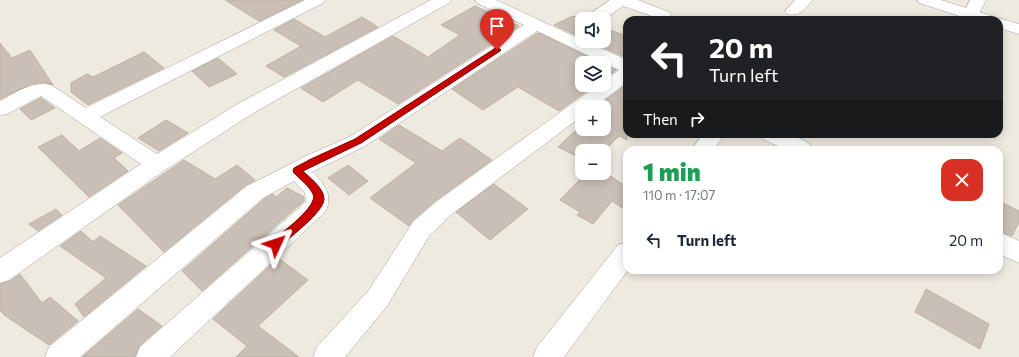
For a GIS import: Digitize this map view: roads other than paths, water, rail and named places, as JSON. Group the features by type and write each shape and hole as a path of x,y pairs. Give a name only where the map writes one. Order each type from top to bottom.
{"street":[{"path":"86,116 317,0"},
{"path":"5,261 248,107 443,0"},
{"path":"483,0 623,65"},
{"path":"604,12 622,0 663,16"},
{"path":"925,0 966,16"},
{"path":"970,16 978,0"},
{"path":"1003,24 1019,29"},
{"path":"59,357 238,206 262,188 314,161 358,141 535,25"},
{"path":"566,38 575,32"},
{"path":"327,357 378,298 421,229 444,208 623,77"},
{"path":"0,110 32,92 44,88 157,164"},
{"path":"704,146 712,138"},
{"path":"778,138 796,146"},
{"path":"150,357 317,206 319,198 317,192 297,170"},
{"path":"1003,244 1019,252"},
{"path":"547,357 623,257"}]}
